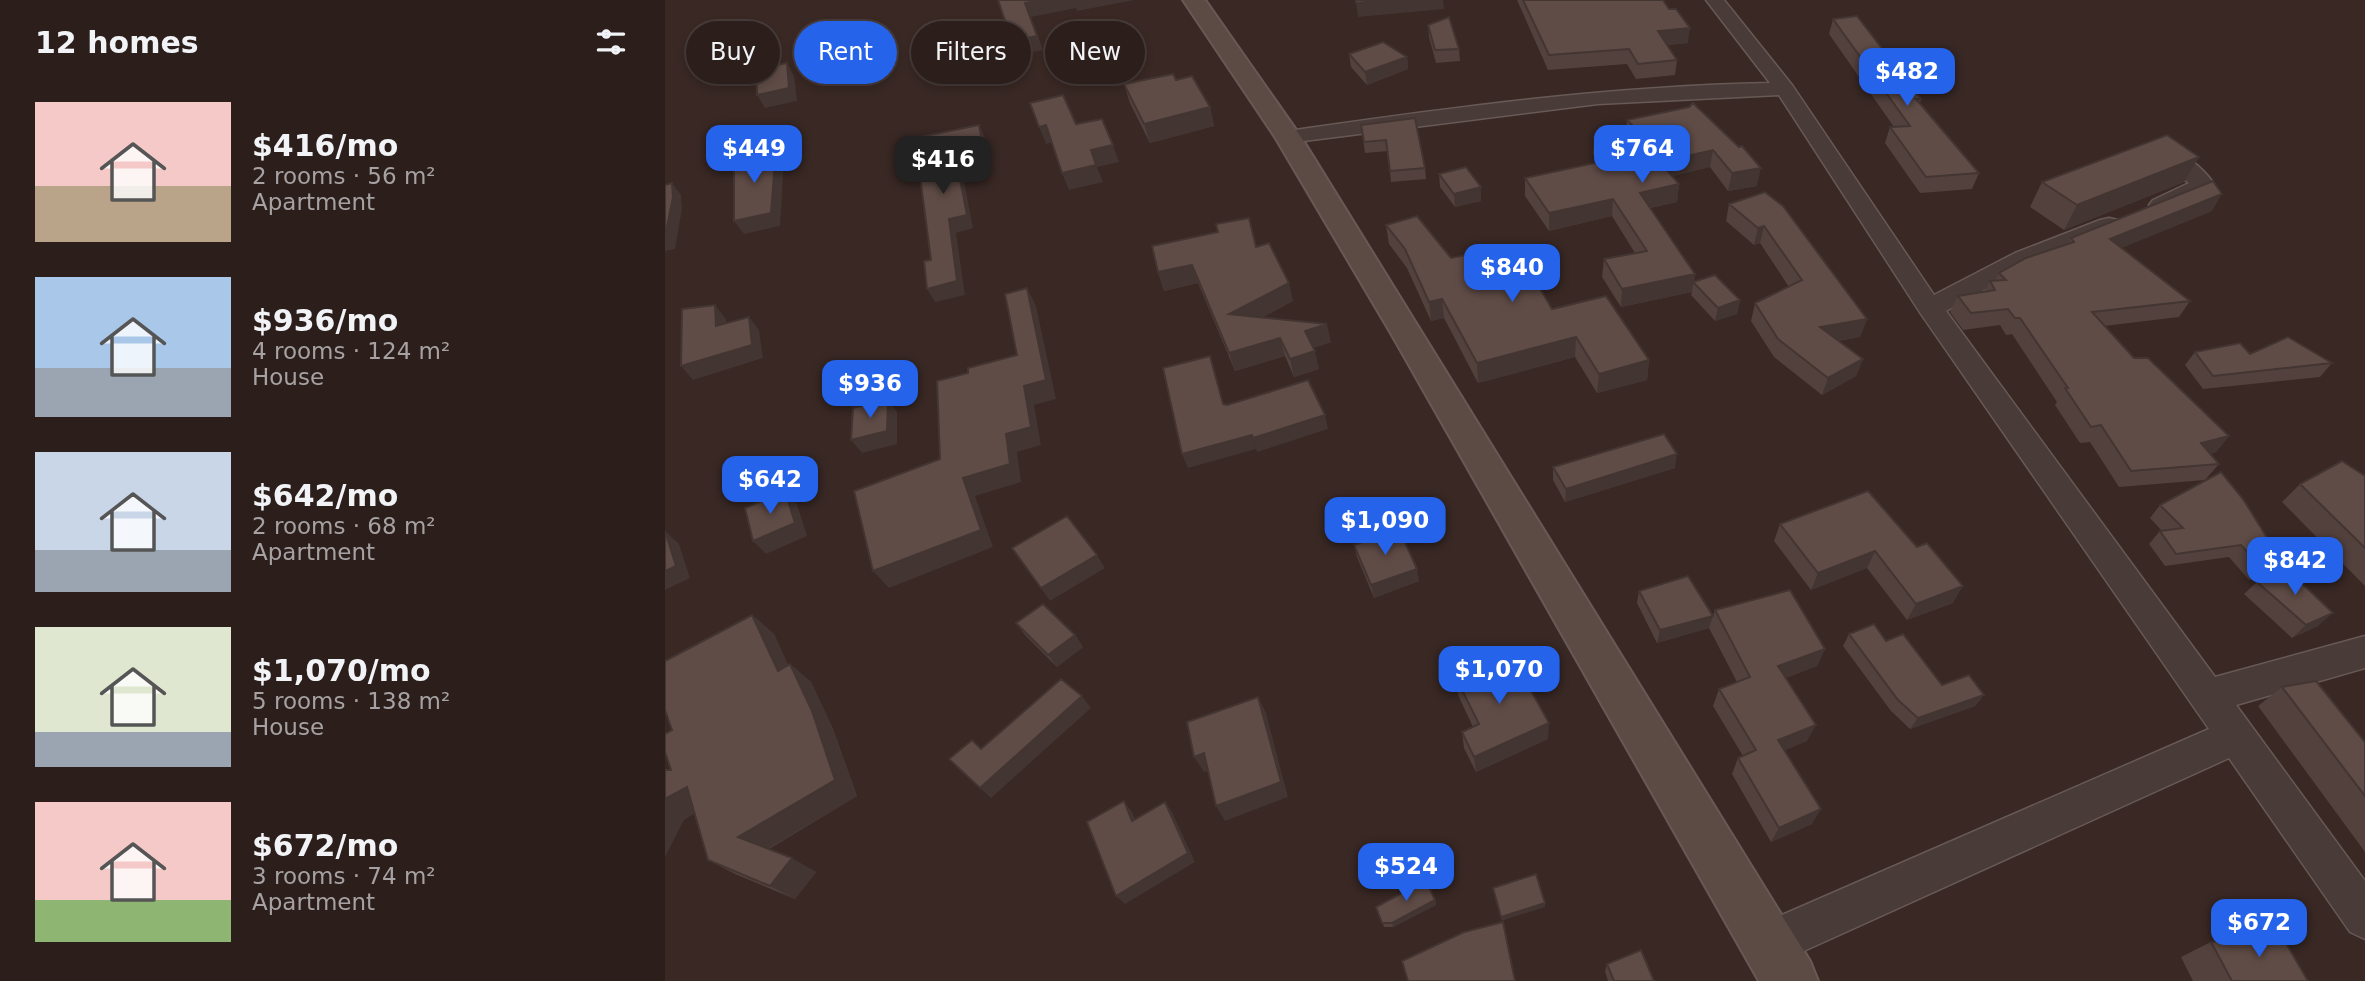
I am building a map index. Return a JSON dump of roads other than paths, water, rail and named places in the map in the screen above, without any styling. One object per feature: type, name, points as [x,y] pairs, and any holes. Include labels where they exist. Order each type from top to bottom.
[{"type":"main road","points":[[1194,0],[1288,137],[1409,335],[1790,981]]},
{"type":"street","points":[[1715,0],[1785,89],[1930,307],[2365,917]]},
{"type":"street","points":[[1288,137],[1605,97],[1716,89],[1785,89]]},
{"type":"street","points":[[1930,307],[2024,258],[2190,193],[2203,184],[2193,173],[2158,150]]},
{"type":"street","points":[[2208,696],[2365,652]]},
{"type":"street","points":[[1768,944],[2237,736]]}]
